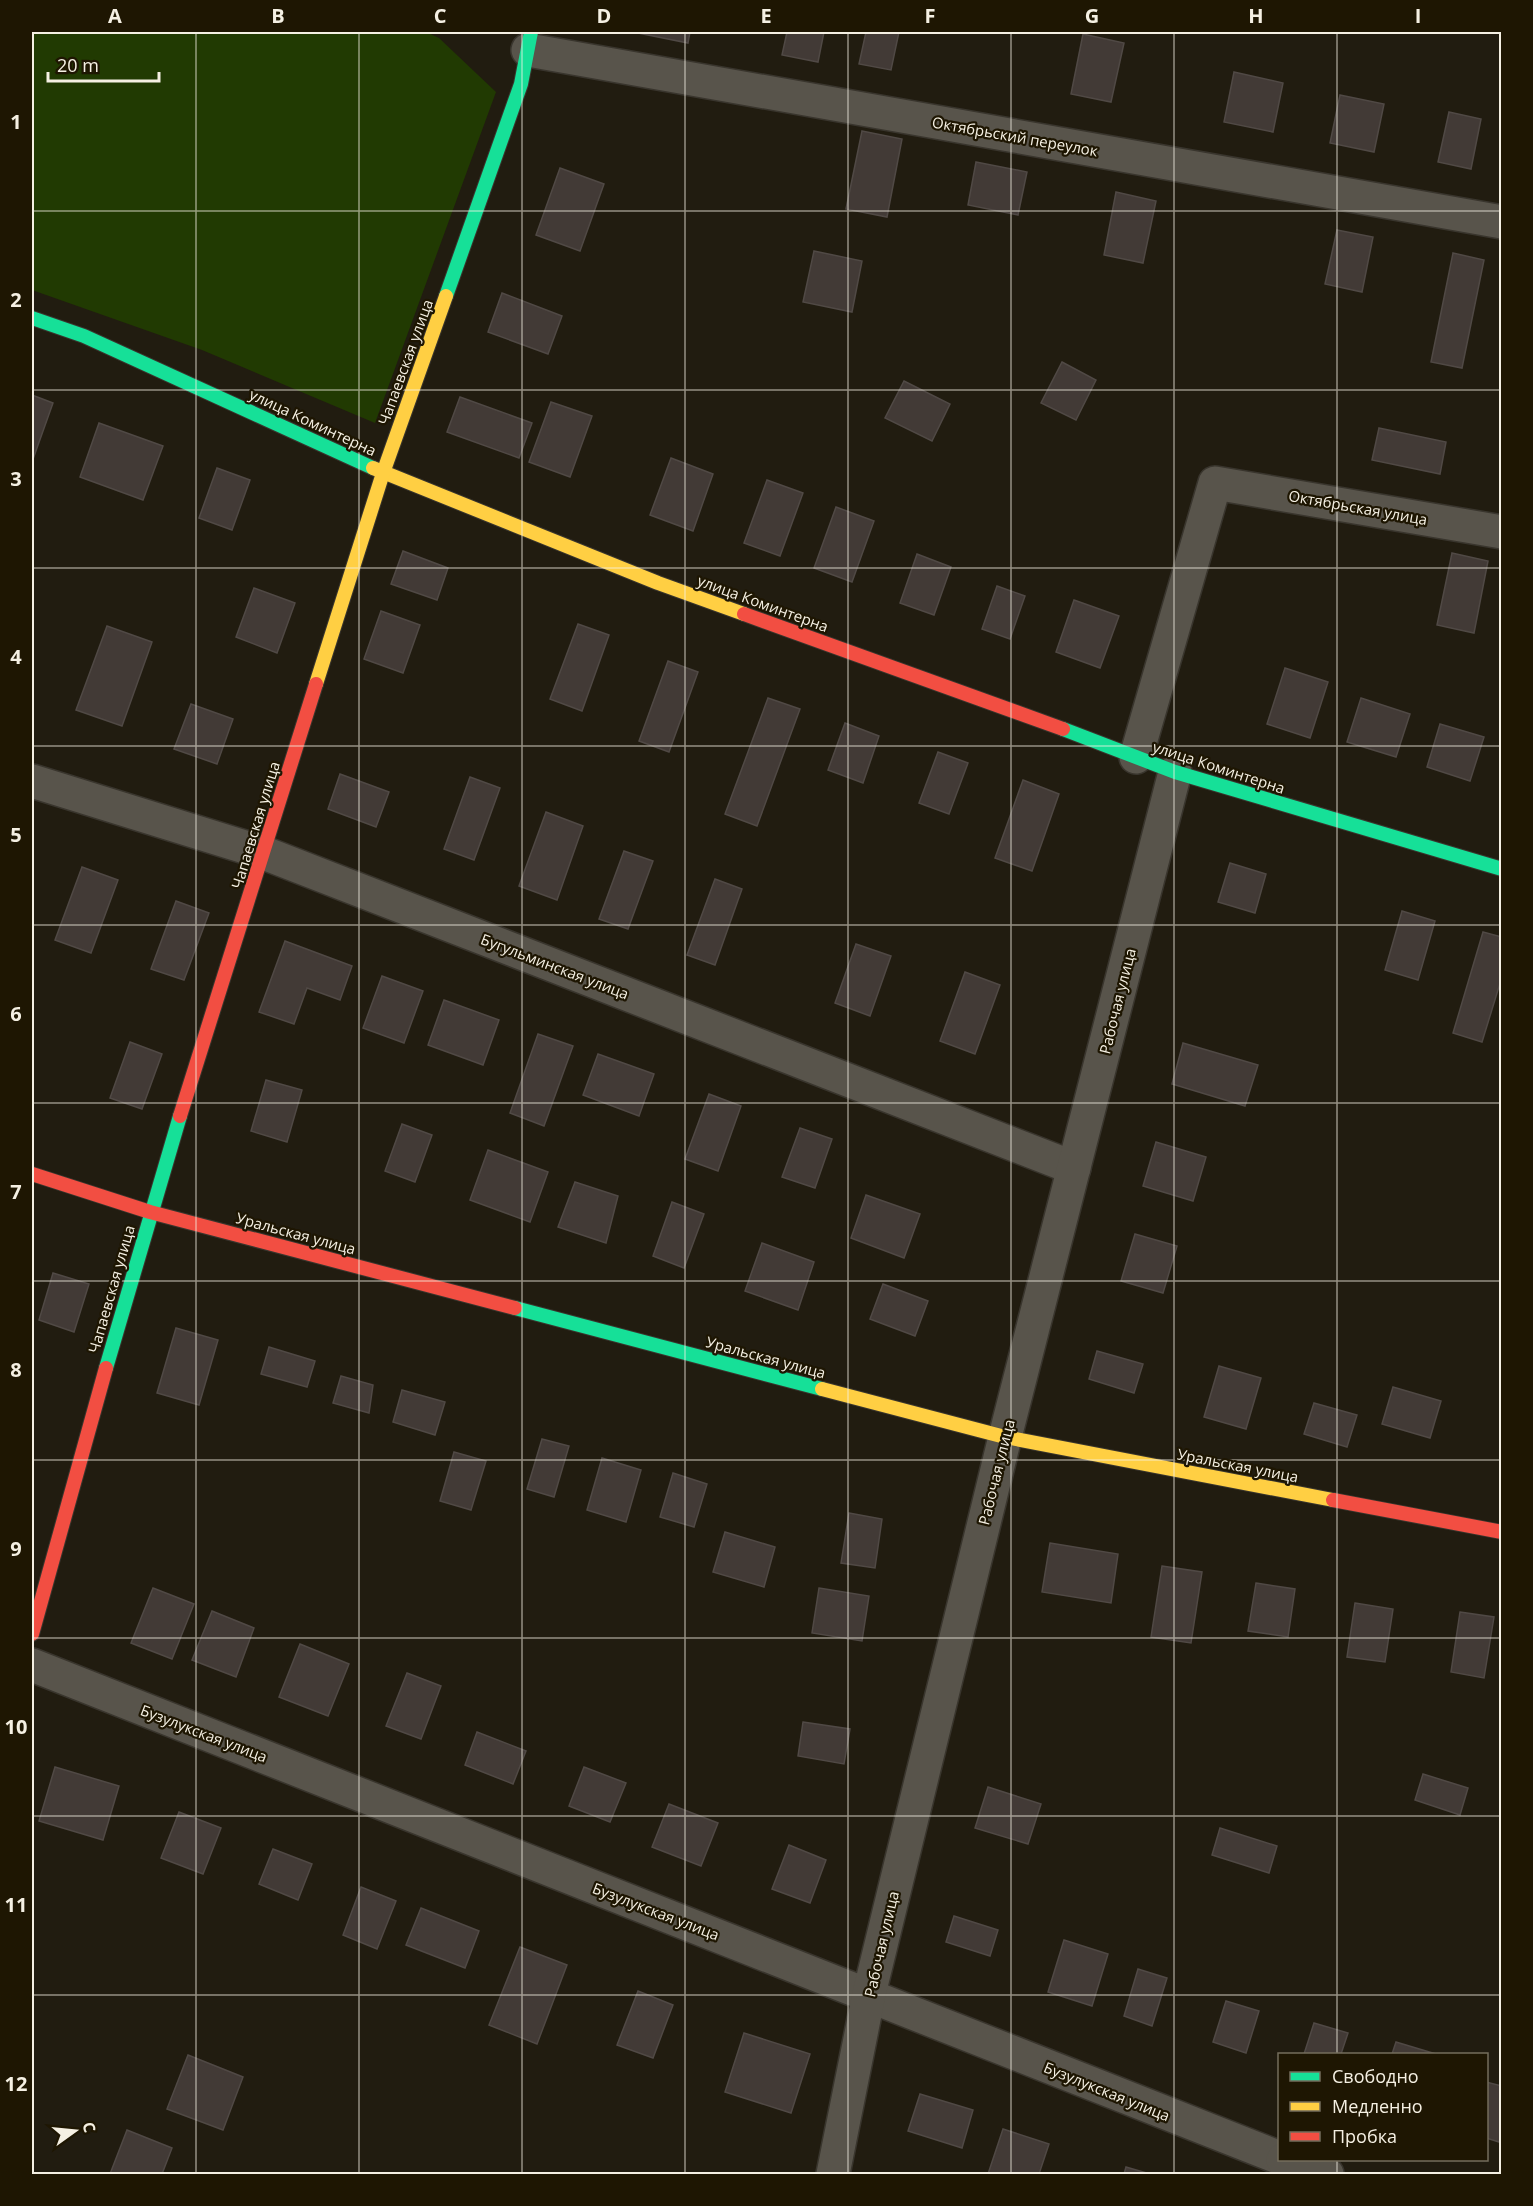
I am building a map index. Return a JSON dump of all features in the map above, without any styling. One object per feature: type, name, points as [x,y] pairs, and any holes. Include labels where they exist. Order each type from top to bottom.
[{"type":"street","name":"Октябрьский переулок","points":[[530,41],[1502,222]]},
{"type":"street","name":"Чапаевская улица","points":[[32,1634],[150,1212],[383,472],[521,84],[530,41]]},
{"type":"street","name":"улица Коминтерна","points":[[32,318],[84,336],[383,472],[658,583],[1175,772],[1502,869]]},
{"type":"street","name":"Октябрьская улица","points":[[1136,757],[1215,483],[1502,532]]},
{"type":"street","name":"Рабочая улица","points":[[833,2175],[869,1994],[1005,1437],[1175,772]]},
{"type":"street","name":"Бугульминская улица","points":[[32,781],[264,853],[1074,1168]]},
{"type":"street","name":"Уральская улица","points":[[32,1174],[150,1212],[1005,1437],[1502,1532]]},
{"type":"street","name":"Бузулукская улица","points":[[32,1665],[869,1994],[1238,2144],[1278,2158]]},
{"type":"street","name":"Бузулукская улица","points":[[1287,2161],[1326,2175]]},
{"type":"green space","points":[[32,32],[426,32],[439,38],[496,92],[375,423],[202,350],[32,290]]},
{"type":"building","points":[[633,32],[690,32],[688,43]]},
{"type":"building","points":[[787,32],[824,32],[818,62],[782,55]]},
{"type":"building","points":[[866,32],[899,32],[891,70],[859,64]]},
{"type":"building","points":[[1083,34],[1124,43],[1111,102],[1071,94]]},
{"type":"building","points":[[1234,72],[1283,83],[1273,132],[1224,122]]},
{"type":"building","points":[[1340,95],[1384,104],[1374,152],[1330,143]]},
{"type":"building","points":[[1449,112],[1481,119],[1471,169],[1438,162]]},
{"type":"building","points":[[862,131],[902,139],[887,217],[846,209]]},
{"type":"building","points":[[976,162],[1027,172],[1018,215],[968,205]]},
{"type":"building","points":[[560,168],[604,184],[580,251],[536,235]]},
{"type":"building","points":[[1116,192],[1156,201],[1143,263],[1104,255]]},
{"type":"building","points":[[1337,230],[1373,237],[1362,292],[1325,284]]},
{"type":"building","points":[[814,251],[862,261],[852,312],[803,302]]},
{"type":"building","points":[[1453,253],[1484,260],[1462,368],[1431,362]]},
{"type":"building","points":[[502,293],[562,316],[548,354],[488,332]]},
{"type":"building","points":[[1062,362],[1096,380],[1076,420],[1041,403]]},
{"type":"building","points":[[904,381],[950,404],[932,441],[885,418]]},
{"type":"building","points":[[32,395],[53,403],[32,462]]},
{"type":"building","points":[[460,397],[532,423],[519,458],[447,432]]},
{"type":"building","points":[[551,402],[592,416],[570,477],[529,462]]},
{"type":"building","points":[[99,423],[163,446],[143,500],[80,477]]},
{"type":"building","points":[[1379,428],[1446,442],[1440,474],[1372,460]]},
{"type":"building","points":[[671,458],[713,474],[693,531],[650,515]]},
{"type":"building","points":[[217,468],[250,480],[232,530],[199,518]]},
{"type":"building","points":[[767,480],[803,493],[780,556],[744,543]]},
{"type":"building","points":[[836,507],[874,521],[852,582],[814,568]]},
{"type":"building","points":[[403,551],[448,568],[437,600],[391,584]]},
{"type":"building","points":[[1452,553],[1488,561],[1474,633],[1437,625]]},
{"type":"building","points":[[917,554],[951,567],[934,615],[900,603]]},
{"type":"building","points":[[997,586],[1025,596],[1010,639],[982,629]]},
{"type":"building","points":[[254,588],[295,603],[277,653],[236,637]]},
{"type":"building","points":[[1074,600],[1119,616],[1100,668],[1056,652]]},
{"type":"building","points":[[381,611],[420,625],[403,673],[364,659]]},
{"type":"building","points":[[578,624],[609,635],[582,711],[550,699]]},
{"type":"building","points":[[107,626],[152,642],[122,726],[76,710]]},
{"type":"building","points":[[668,661],[698,672],[669,752],[639,741]]},
{"type":"building","points":[[1285,668],[1328,682],[1310,738],[1267,724]]},
{"type":"building","points":[[768,698],[800,709],[757,826],[725,814]]},
{"type":"building","points":[[1361,698],[1410,714],[1396,757],[1347,742]]},
{"type":"building","points":[[191,704],[233,719],[217,764],[174,749]]},
{"type":"building","points":[[845,723],[879,736],[863,783],[828,770]]},
{"type":"building","points":[[1440,724],[1484,737],[1470,781],[1427,767]]},
{"type":"building","points":[[938,752],[968,763],[949,814],[919,803]]},
{"type":"building","points":[[340,774],[389,792],[376,827],[328,809]]},
{"type":"building","points":[[470,777],[500,788],[474,860],[444,849]]},
{"type":"building","points":[[1023,780],[1059,794],[1032,871],[995,858]]},
{"type":"building","points":[[546,812],[583,826],[557,900],[519,886]]},
{"type":"building","points":[[624,851],[653,861],[628,929],[599,919]]},
{"type":"building","points":[[1230,863],[1266,874],[1255,913],[1218,902]]},
{"type":"building","points":[[82,867],[118,880],[91,953],[55,940]]},
{"type":"building","points":[[715,879],[742,889],[715,965],[687,955]]},
{"type":"building","points":[[176,901],[209,913],[184,980],[151,969]]},
{"type":"building","points":[[1402,911],[1435,921],[1418,980],[1385,970]]},
{"type":"building","points":[[1483,932],[1502,937],[1502,977],[1482,1042],[1453,1033]]},
{"type":"building","points":[[285,941],[352,966],[340,1000],[307,988],[294,1024],[259,1012]]},
{"type":"building","points":[[856,944],[891,956],[870,1016],[835,1003]]},
{"type":"building","points":[[965,972],[1000,985],[975,1054],[940,1041]]},
{"type":"building","points":[[382,976],[423,991],[404,1043],[363,1028]]},
{"type":"building","points":[[444,1000],[499,1020],[483,1065],[428,1045]]},
{"type":"building","points":[[538,1034],[573,1046],[544,1126],[510,1113]]},
{"type":"building","points":[[130,1042],[162,1054],[142,1109],[110,1098]]},
{"type":"building","points":[[1183,1043],[1258,1065],[1245,1106],[1172,1084]]},
{"type":"building","points":[[598,1054],[654,1074],[639,1116],[583,1095]]},
{"type":"building","points":[[266,1080],[302,1090],[287,1142],[251,1131]]},
{"type":"building","points":[[709,1094],[741,1106],[718,1171],[685,1159]]},
{"type":"building","points":[[402,1124],[432,1135],[415,1182],[385,1171]]},
{"type":"building","points":[[800,1128],[832,1139],[815,1188],[782,1177]]},
{"type":"building","points":[[1156,1142],[1206,1157],[1193,1201],[1143,1186]]},
{"type":"building","points":[[488,1150],[548,1172],[530,1222],[470,1200]]},
{"type":"building","points":[[575,1182],[618,1196],[606,1243],[558,1227]]},
{"type":"building","points":[[866,1195],[920,1214],[904,1258],[851,1238]]},
{"type":"building","points":[[672,1202],[704,1214],[684,1268],[653,1256]]},
{"type":"building","points":[[1135,1234],[1177,1246],[1163,1293],[1121,1281]]},
{"type":"building","points":[[762,1243],[814,1262],[798,1310],[745,1291]]},
{"type":"building","points":[[53,1273],[89,1284],[74,1332],[39,1320]]},
{"type":"building","points":[[883,1284],[928,1301],[915,1336],[870,1319]]},
{"type":"building","points":[[176,1328],[218,1340],[199,1405],[157,1393]]},
{"type":"building","points":[[269,1347],[315,1361],[307,1387],[261,1374]]},
{"type":"building","points":[[1097,1351],[1143,1364],[1134,1393],[1089,1379]]},
{"type":"building","points":[[1219,1366],[1261,1378],[1246,1429],[1204,1417]]},
{"type":"building","points":[[341,1376],[373,1385],[369,1413],[333,1403]]},
{"type":"building","points":[[1393,1387],[1441,1401],[1430,1438],[1382,1424]]},
{"type":"building","points":[[402,1390],[445,1402],[435,1435],[393,1422]]},
{"type":"building","points":[[1314,1403],[1357,1415],[1347,1447],[1304,1434]]},
{"type":"building","points":[[542,1439],[569,1446],[554,1497],[527,1489]]},
{"type":"building","points":[[454,1452],[486,1461],[471,1510],[440,1501]]},
{"type":"building","points":[[602,1458],[641,1470],[626,1522],[587,1510]]},
{"type":"building","points":[[673,1473],[707,1484],[694,1527],[660,1517]]},
{"type":"building","points":[[849,1513],[882,1519],[875,1568],[841,1563]]},
{"type":"building","points":[[725,1532],[775,1547],[764,1587],[713,1572]]},
{"type":"building","points":[[1050,1543],[1118,1554],[1111,1603],[1042,1592]]},
{"type":"building","points":[[1162,1566],[1202,1572],[1191,1643],[1151,1637]]},
{"type":"building","points":[[1256,1583],[1295,1589],[1288,1637],[1248,1631]]},
{"type":"building","points":[[153,1588],[194,1604],[172,1659],[131,1643]]},
{"type":"building","points":[[819,1588],[869,1596],[862,1641],[812,1633]]},
{"type":"building","points":[[1355,1603],[1393,1609],[1385,1662],[1347,1657]]},
{"type":"building","points":[[212,1611],[254,1628],[236,1677],[192,1660]]},
{"type":"building","points":[[1460,1612],[1494,1617],[1484,1678],[1451,1672]]},
{"type":"building","points":[[300,1644],[349,1664],[328,1716],[279,1697]]},
{"type":"building","points":[[407,1673],[441,1686],[421,1739],[386,1726]]},
{"type":"building","points":[[803,1722],[850,1729],[844,1764],[798,1756]]},
{"type":"building","points":[[477,1732],[526,1751],[513,1784],[465,1765]]},
{"type":"building","points":[[55,1767],[119,1786],[103,1840],[39,1821]]},
{"type":"building","points":[[584,1767],[626,1783],[610,1822],[569,1806]]},
{"type":"building","points":[[1423,1774],[1468,1788],[1460,1815],[1415,1800]]},
{"type":"building","points":[[988,1787],[1041,1804],[1028,1844],[975,1828]]},
{"type":"building","points":[[669,1804],[718,1823],[701,1866],[652,1847]]},
{"type":"building","points":[[179,1812],[221,1828],[203,1874],[161,1858]]},
{"type":"building","points":[[1220,1828],[1277,1846],[1269,1873],[1212,1855]]},
{"type":"building","points":[[789,1845],[826,1860],[810,1903],[772,1889]]},
{"type":"building","points":[[273,1849],[312,1864],[298,1900],[259,1884]]},
{"type":"building","points":[[361,1887],[396,1901],[377,1949],[343,1935]]},
{"type":"building","points":[[421,1908],[479,1931],[465,1968],[406,1945]]},
{"type":"building","points":[[954,1916],[998,1930],[990,1956],[946,1942]]},
{"type":"building","points":[[1064,1940],[1108,1954],[1092,2006],[1048,1992]]},
{"type":"building","points":[[520,1947],[567,1965],[537,2044],[489,2025]]},
{"type":"building","points":[[1138,1969],[1167,1978],[1152,2026],[1124,2016]]},
{"type":"building","points":[[638,1991],[673,2005],[653,2058],[617,2045]]},
{"type":"building","points":[[1226,2001],[1259,2011],[1246,2053],[1213,2042]]},
{"type":"building","points":[[1314,2023],[1348,2033],[1341,2053],[1304,2053]]},
{"type":"building","points":[[744,2033],[810,2054],[791,2113],[725,2092]]},
{"type":"building","points":[[1396,2042],[1433,2053],[1392,2053]]},
{"type":"building","points":[[188,2055],[243,2077],[223,2130],[167,2109]]},
{"type":"building","points":[[1488,2082],[1502,2086],[1502,2133],[1499,2142],[1488,2139]]},
{"type":"building","points":[[920,2094],[973,2110],[962,2148],[908,2131]]},
{"type":"building","points":[[1003,2129],[1049,2144],[1039,2174],[988,2174]]},
{"type":"building","points":[[127,2130],[172,2148],[162,2174],[110,2174]]},
{"type":"building","points":[[1126,2167],[1150,2174],[1124,2174]]},
{"type":"traffic: fast","points":[[446,296],[521,84],[531,32]]},
{"type":"traffic: fast","points":[[32,318],[84,336],[373,468]]},
{"type":"traffic: fast","points":[[1063,729],[1175,772],[1502,869]]},
{"type":"traffic: fast","points":[[106,1368],[180,1116]]},
{"type":"traffic: fast","points":[[515,1308],[822,1389]]},
{"type":"traffic: slow","points":[[316,684],[383,473],[446,296]]},
{"type":"traffic: slow","points":[[373,468],[658,583],[744,614]]},
{"type":"traffic: slow","points":[[822,1389],[1005,1437],[1333,1500]]},
{"type":"traffic: jam","points":[[744,614],[1063,729]]},
{"type":"traffic: jam","points":[[180,1116],[316,684]]},
{"type":"traffic: jam","points":[[32,1174],[150,1212],[515,1308]]},
{"type":"traffic: jam","points":[[32,1634],[106,1368]]},
{"type":"traffic: jam","points":[[1333,1500],[1502,1532]]}]
